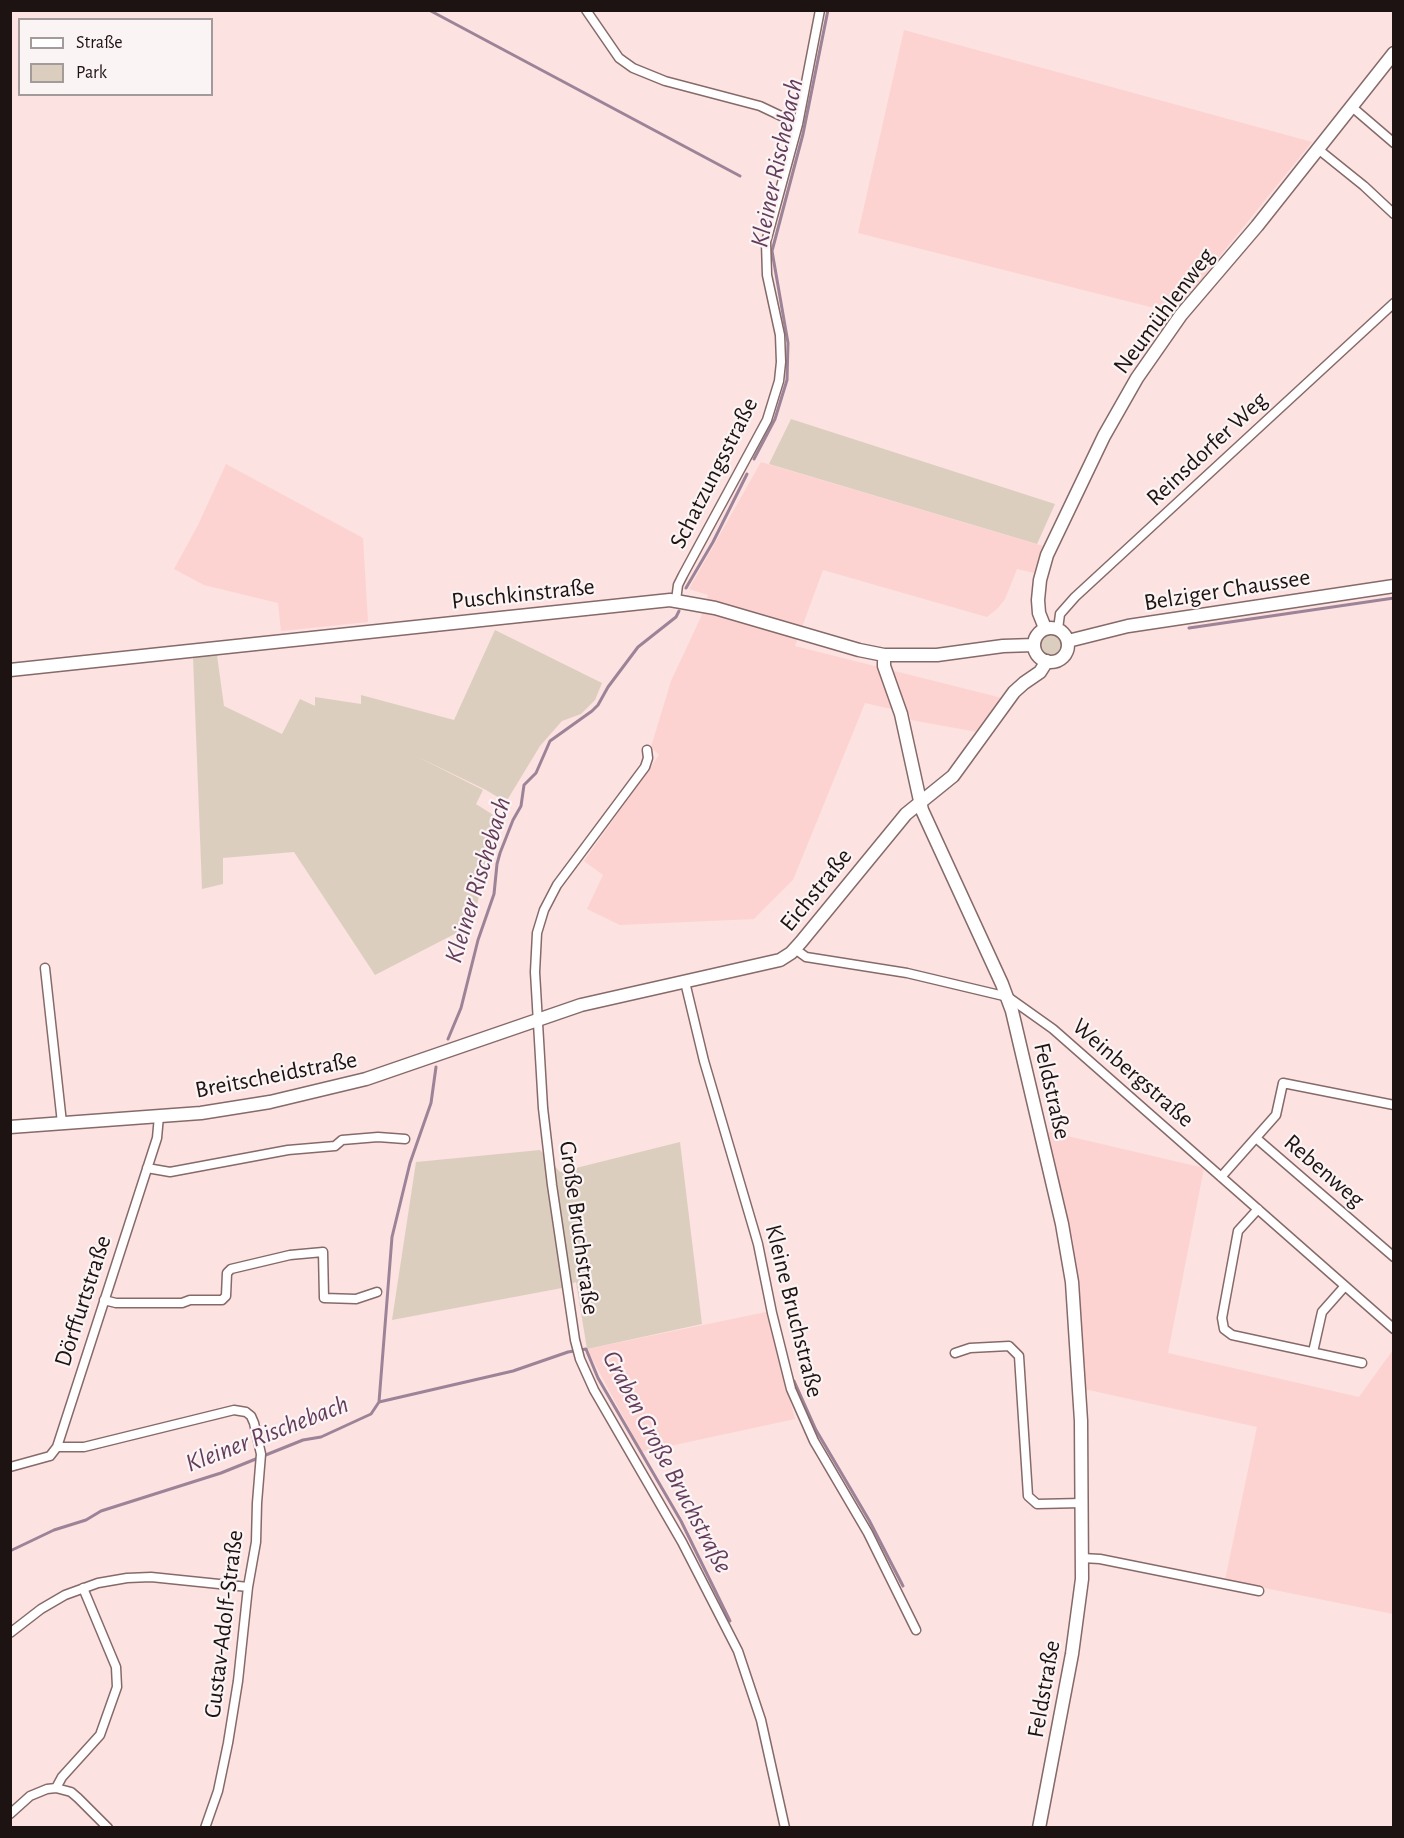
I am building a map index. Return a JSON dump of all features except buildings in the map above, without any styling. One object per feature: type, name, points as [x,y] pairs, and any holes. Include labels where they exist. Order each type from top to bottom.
[{"type":"street","points":[[586,10],[619,58],[640,71],[665,81],[760,106],[798,124]]},
{"type":"street","name":"Schatzungsstraße","points":[[680,600],[678,585],[767,420],[779,381],[780,335],[767,275],[766,242],[798,124],[820,10]]},
{"type":"street","name":"Neumühlenweg","points":[[1045,628],[1039,613],[1038,600],[1040,580],[1047,555],[1124,401],[1151,356],[1181,315],[1394,53]]},
{"type":"street","points":[[1352,107],[1394,143]]},
{"type":"street","points":[[1318,149],[1394,214]]},
{"type":"street","name":"Reinsdorfer Weg","points":[[1059,629],[1062,610],[1394,303]]},
{"type":"street","name":"Belziger Chaussee","points":[[1068,641],[1128,626],[1394,586]]},
{"type":"street","name":"Puschkinstraße","points":[[10,670],[680,600],[884,655],[937,656],[1003,646],[1034,645]]},
{"type":"street","points":[[1045,628],[1059,629],[1066,636],[1068,650],[1055,662],[1047,661],[1038,655],[1034,645],[1037,635],[1045,628]]},
{"type":"street","name":"Feldstraße","points":[[884,655],[885,670],[895,696],[919,802],[1008,997],[1062,1224],[1072,1282],[1080,1405],[1082,1558],[1072,1654],[1039,1827]]},
{"type":"street","name":"Eichstraße","points":[[540,1018],[590,1003],[780,960],[795,949],[898,823],[919,802],[953,776],[1014,692],[1040,672],[1047,661]]},
{"type":"street","name":"Große Bruchstraße","points":[[647,750],[648,758],[645,767],[557,885],[544,910],[537,933],[535,955],[547,1148],[577,1349],[591,1384],[682,1542],[738,1651],[761,1720],[785,1827]]},
{"type":"street","name":"Weinbergstraße","points":[[795,949],[806,957],[907,973],[1008,997],[1053,1029],[1394,1329]]},
{"type":"street","points":[[45,968],[62,1124]]},
{"type":"street","name":"Kleine Bruchstraße","points":[[685,982],[704,1061],[755,1233],[786,1373],[796,1405],[814,1441],[868,1533],[916,1630]]},
{"type":"street","name":"Breitscheidstraße","points":[[10,1127],[238,1108],[344,1086],[413,1064],[540,1018]]},
{"type":"street","name":"Rebenweg","points":[[1221,1177],[1276,1115],[1283,1083],[1394,1105]]},
{"type":"street","name":"Dörffurtstraße","points":[[57,1447],[157,1138],[159,1116]]},
{"type":"street","points":[[147,1168],[170,1172],[288,1150],[335,1146],[342,1140],[378,1137],[405,1139]]},
{"type":"street","name":"Rebenweg","points":[[1256,1138],[1393,1258]]},
{"type":"street","points":[[1258,1209],[1238,1231],[1222,1318],[1224,1329],[1232,1335],[1362,1363]]},
{"type":"street","points":[[104,1300],[116,1303],[182,1304],[190,1300],[222,1300],[226,1296],[226,1273],[231,1269],[290,1255],[323,1252],[324,1298],[356,1299],[377,1292]]},
{"type":"street","points":[[1313,1352],[1322,1312],[1345,1286]]},
{"type":"street","points":[[955,1353],[970,1348],[1009,1346],[1019,1356],[1028,1496],[1037,1504],[1082,1503]]},
{"type":"street","name":"Gustav-Adolf-Straße","points":[[57,1447],[84,1447],[234,1410],[246,1412],[254,1423],[261,1454],[256,1503],[256,1542],[248,1587],[230,1733],[218,1791],[205,1827]]},
{"type":"street","points":[[10,1467],[50,1456],[57,1447]]},
{"type":"street","points":[[1082,1558],[1100,1559],[1259,1591]]},
{"type":"street","points":[[10,1633],[41,1609],[65,1595],[117,1580],[151,1577],[248,1587]]},
{"type":"street","points":[[56,1788],[62,1777],[100,1735],[117,1687],[116,1667],[83,1588]]},
{"type":"street","points":[[10,1814],[30,1796],[47,1788],[56,1788],[70,1792],[108,1827]]},
{"type":"shaded area","points":[[904,30],[1312,142],[1174,313],[858,233]]},
{"type":"shaded area","points":[[761,462],[1043,546],[1034,573],[1017,569],[1005,599],[987,617],[823,570],[795,646],[1002,698],[977,732],[911,720],[909,713],[865,703],[793,880],[754,919],[620,925],[587,909],[603,875],[584,861],[659,755],[651,747],[671,681],[701,617],[708,595],[689,589]]},
{"type":"shaded area","points":[[226,464],[363,538],[368,622],[281,631],[278,603],[204,585],[174,569],[198,525]]},
{"type":"shaded area","points":[[1046,1131],[1204,1168],[1168,1353],[1359,1397],[1393,1350],[1393,1614],[1225,1580],[1257,1427],[1084,1389],[1073,1240]]},
{"type":"shaded area","points":[[766,1312],[795,1419],[642,1452],[587,1349]]},
{"type":"green space","points":[[791,419],[1055,504],[1037,544],[769,464]]},
{"type":"green space","points":[[495,630],[602,683],[595,700],[581,714],[562,721],[540,746],[506,802],[486,790],[416,756],[483,790],[476,804],[498,818],[472,925],[375,975],[294,852],[223,858],[223,884],[202,889],[193,657],[217,655],[224,706],[282,734],[300,699],[315,706],[315,697],[361,704],[361,695],[454,720]]},
{"type":"green space","points":[[1052,634],[1060,637],[1063,645],[1060,653],[1052,656],[1044,653],[1041,645],[1044,637]]},
{"type":"green space","points":[[680,1142],[702,1324],[587,1349],[576,1282],[562,1288],[392,1320],[416,1162],[540,1150],[560,1172]]},
{"type":"waterway","points":[[429,10],[740,176]]},
{"type":"waterway","name":"Kleiner Rischebach","points":[[754,459],[775,419],[787,380],[788,343],[772,251],[803,134],[828,10]]},
{"type":"waterway","name":"Kleiner Rischebach","points":[[686,588],[713,542],[747,474]]},
{"type":"waterway","points":[[1189,628],[1394,598]]},
{"type":"waterway","name":"Kleiner Rischebach","points":[[448,1039],[461,1008],[478,940],[494,894],[500,853],[521,806],[524,785],[536,773],[550,741],[598,705],[608,687],[638,647],[676,617],[679,611]]},
{"type":"waterway","name":"Kleiner Rischebach","points":[[10,1551],[54,1530],[86,1520],[101,1511],[221,1473],[303,1440],[321,1437],[371,1414],[379,1402],[392,1237],[410,1163],[431,1103],[436,1067]]},
{"type":"waterway","name":"Graben Große Bruchstraße","points":[[379,1402],[513,1371],[568,1352],[586,1349],[598,1378],[681,1521],[730,1621]]},
{"type":"waterway","points":[[794,1381],[816,1430],[869,1520],[903,1586]]}]
